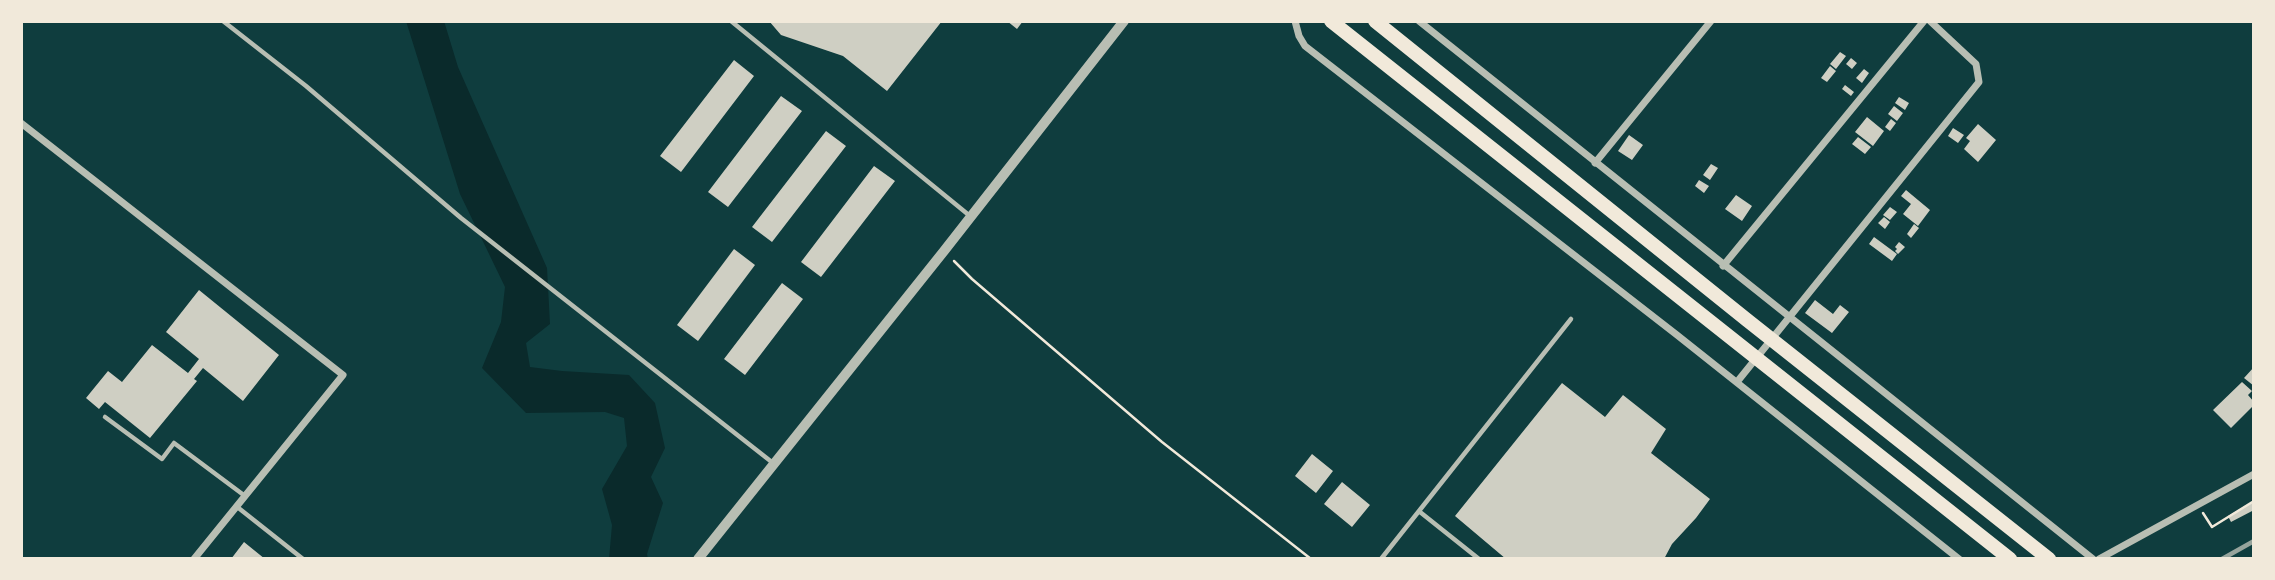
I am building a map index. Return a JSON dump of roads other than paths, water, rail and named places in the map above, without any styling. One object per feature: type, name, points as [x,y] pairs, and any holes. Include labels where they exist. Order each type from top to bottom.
[{"type":"highway","points":[[1331,21],[2010,559]]},
{"type":"highway","points":[[1375,21],[2049,559]]},
{"type":"street","points":[[698,559],[1124,21]]},
{"type":"street","points":[[1295,21],[1299,36],[1306,46],[1959,559]]},
{"type":"street","points":[[1419,21],[2093,559]]},
{"type":"street","points":[[1595,163],[1711,21]]},
{"type":"street","points":[[1723,266],[1924,21]]},
{"type":"street","points":[[1737,382],[1979,82],[1976,64],[1930,21]]},
{"type":"street","points":[[21,123],[343,375],[194,559]]},
{"type":"street","points":[[2099,559],[2254,474]]},
{"type":"lane","points":[[223,21],[306,86],[461,218],[774,464]]},
{"type":"lane","points":[[731,21],[970,217]]},
{"type":"lane","points":[[1381,559],[1571,319]]},
{"type":"lane","points":[[105,417],[162,459],[174,443],[244,496]]},
{"type":"lane","points":[[236,506],[303,559]]},
{"type":"lane","points":[[1420,512],[1479,559]]},
{"type":"water","points":[[406,21],[444,21],[458,67],[547,268],[550,324],[526,343],[530,367],[629,375],[655,403],[665,448],[651,477],[663,503],[647,554],[648,559],[609,559],[612,525],[602,489],[627,446],[624,418],[605,412],[526,413],[482,368],[501,322],[505,287],[460,194]]},
{"type":"railway","points":[[2222,559],[2254,541]]}]
